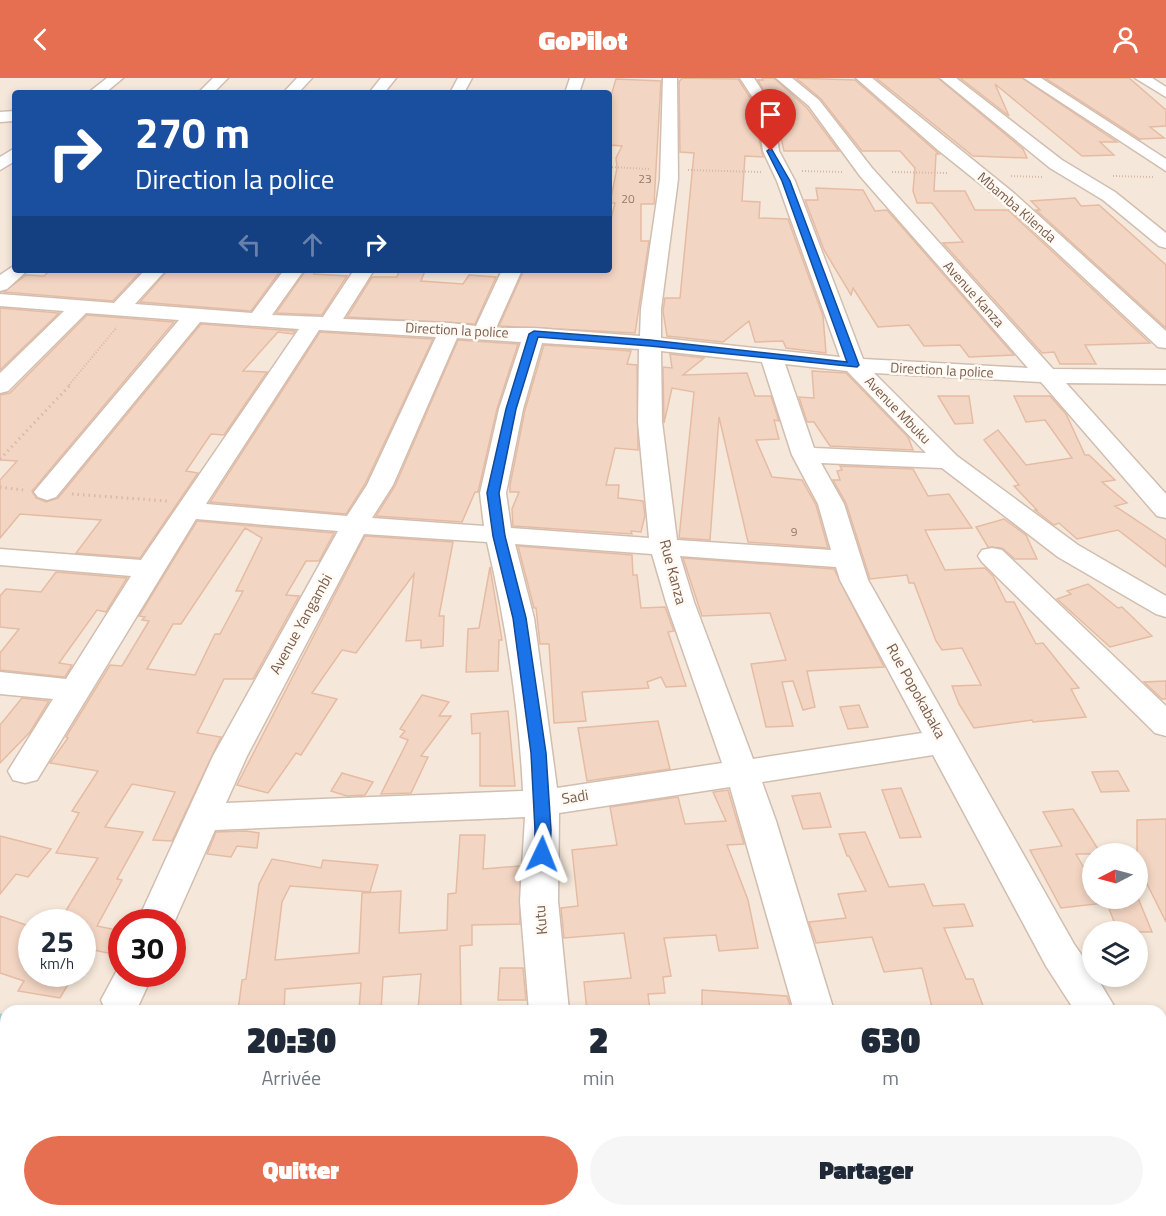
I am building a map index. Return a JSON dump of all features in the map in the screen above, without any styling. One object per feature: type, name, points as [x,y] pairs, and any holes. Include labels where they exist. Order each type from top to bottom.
[{"type":"street","points":[[98,90],[116,78]]},
{"type":"street","points":[[207,90],[221,78]]},
{"type":"street","points":[[293,90],[305,78]]},
{"type":"street","points":[[378,90],[388,78]]},
{"type":"street","name":"Rue Kanza","points":[[670,78],[669,178],[651,309],[650,343],[650,422],[664,547],[680,602],[759,821],[812,1005]]},
{"type":"street","name":"Avenue Mbuku","points":[[747,78],[760,98],[766,116],[771,151],[786,181],[854,365],[948,461],[1068,551],[1166,608]]},
{"type":"street","name":"Avenue Kanza","points":[[783,78],[820,110],[866,172],[1166,510]]},
{"type":"street","name":"Mbamba Kilenda","points":[[863,78],[1009,198],[1166,342]]},
{"type":"street","points":[[947,78],[987,107],[1056,164],[1109,196],[1166,242]]},
{"type":"street","points":[[1031,78],[1162,172]]},
{"type":"street","points":[[1142,78],[1166,93]]},
{"type":"street","points":[[0,285],[14,273]]},
{"type":"street","points":[[124,310],[154,273]]},
{"type":"street","points":[[258,320],[292,273]]},
{"type":"street","points":[[25,771],[149,569],[190,507],[322,323],[362,273]]},
{"type":"street","points":[[484,331],[511,273]]},
{"type":"street","name":"Direction la police","points":[[0,300],[258,320],[534,334],[650,343],[854,365],[1047,375],[1166,377]]},
{"type":"street","points":[[0,386],[80,307]]},
{"type":"street","points":[[47,492],[195,315]]},
{"type":"street","name":"Avenue Yangambi","points":[[162,909],[230,756],[355,525],[380,485],[450,329]]},
{"type":"street","name":"Kutu","points":[[534,334],[511,409],[493,493],[499,536],[519,618],[538,753],[543,830],[539,901],[548,1005]]},
{"type":"street","name":"Rue Popokabaka","points":[[771,355],[804,455],[831,504],[850,560],[854,580],[1060,955],[1093,1005]]},
{"type":"street","points":[[804,455],[948,461]]},
{"type":"street","points":[[190,507],[355,525],[850,560]]},
{"type":"street","points":[[992,556],[1166,725]]},
{"type":"street","points":[[0,557],[149,569]]},
{"type":"street","points":[[0,683],[76,691]]},
{"type":"street","name":"Sadi","points":[[203,817],[541,803],[943,742]]},
{"type":"path","points":[[909,172],[946,173],[984,179],[1032,176],[1082,179],[1162,172]]},
{"type":"path","points":[[0,459],[72,382],[124,310]]},
{"type":"path","points":[[0,487],[190,507]]},
{"type":"shaded area","points":[[0,78],[1166,78],[1166,1005],[0,1005]]},
{"type":"building","points":[[682,78],[738,79],[751,99],[763,157],[745,156],[742,201],[760,202],[759,218],[788,219],[823,316],[826,353],[786,348],[783,341],[755,342],[749,321],[723,342],[667,336],[663,311],[665,298],[680,298],[694,153],[680,152],[679,82]]},
{"type":"building","points":[[762,78],[774,78],[807,108],[839,151],[784,151],[776,115],[758,80],[763,80]]},
{"type":"building","points":[[796,78],[855,80],[939,154],[936,154],[934,191],[965,191],[975,210],[1008,210],[1150,343],[1085,345],[1096,364],[1060,364],[1054,352],[1042,353],[943,243],[963,242],[932,203],[917,203],[913,191],[915,168],[900,151],[862,151],[821,99]]},
{"type":"building","points":[[876,78],[938,78],[1023,149],[1027,158],[973,156]]},
{"type":"building","points":[[960,78],[1022,78],[1117,142],[1100,142],[1114,155],[1082,156],[995,84],[1009,116]]},
{"type":"building","points":[[1045,78],[1129,78],[1166,110],[1166,126],[1150,127],[1164,138],[1139,139]]},
{"type":"building","points":[[616,79],[661,81],[654,204],[641,204],[641,241],[649,241],[635,333],[499,326],[523,273],[612,273],[612,215],[615,203],[612,203],[612,193],[617,168],[616,158],[622,146],[612,145],[612,92]]},
{"type":"building","points":[[816,188],[863,190],[875,211],[887,210],[1014,355],[969,357],[960,345],[924,346],[909,325],[878,327],[853,288],[851,295],[824,250],[805,200],[818,200]]},
{"type":"building","points":[[1075,198],[1081,206],[1099,205],[1166,265],[1166,328],[1036,210],[1040,210],[1031,201]]},
{"type":"building","points":[[47,273],[139,273],[113,301],[4,292],[26,275],[44,276]]},
{"type":"building","points":[[165,273],[279,273],[251,311],[140,302]]},
{"type":"building","points":[[304,273],[347,276],[322,315],[276,313]]},
{"type":"building","points":[[398,273],[424,273],[421,281],[463,284],[469,275],[496,277],[475,324],[347,317],[372,277],[397,277]]},
{"type":"building","points":[[0,308],[59,313],[0,370]]},
{"type":"building","points":[[87,315],[174,322],[32,491],[36,498],[46,502],[58,498],[201,324],[295,331],[293,334],[278,332],[243,371],[267,372],[224,435],[211,434],[186,471],[198,473],[140,558],[76,553],[101,520],[20,514],[0,538],[0,480],[17,461],[0,460],[0,395],[10,393]]},
{"type":"building","points":[[320,332],[433,339],[365,484],[346,514],[210,502]]},
{"type":"building","points":[[458,340],[518,344],[497,409],[478,492],[475,492],[462,522],[376,516],[395,486]]},
{"type":"building","points":[[544,345],[631,351],[627,364],[637,365],[638,450],[615,448],[606,485],[619,485],[618,498],[643,501],[645,515],[641,532],[631,531],[632,534],[513,526],[512,509],[519,492],[510,492],[510,485],[525,410]]},
{"type":"building","points":[[670,354],[704,358],[683,375],[747,373],[755,396],[771,396],[779,421],[774,420],[779,439],[756,440],[772,477],[802,480],[816,505],[828,548],[748,542],[719,417],[710,540],[679,538],[694,392],[672,388],[664,423],[663,367],[672,368]]},
{"type":"building","points":[[812,371],[846,373],[908,437],[913,450],[830,446],[814,422],[807,422],[799,397],[814,398]]},
{"type":"building","points":[[938,396],[969,396],[973,423],[955,424]]},
{"type":"building","points":[[1014,396],[1050,396],[1066,414],[1085,455],[1089,455],[1115,480],[1102,482],[1127,503],[1115,506],[1166,540],[1166,567],[1118,530],[1077,539],[1059,523],[1054,525],[1035,510],[1037,510],[1014,486],[1019,485],[984,440],[998,430],[1026,465],[1072,458],[1045,420],[1026,422]]},
{"type":"building","points":[[840,466],[913,469],[928,496],[949,494],[972,528],[925,530],[945,570],[985,568],[993,576],[1006,602],[1014,602],[1036,644],[1043,643],[1079,688],[1071,689],[1086,717],[1033,722],[1032,720],[974,728],[959,704],[952,686],[981,685],[962,648],[942,650],[936,641],[914,583],[909,583],[907,575],[870,579],[846,503],[833,480],[840,480],[837,471],[842,470]]},
{"type":"building","points":[[1004,519],[1026,535],[1037,559],[1015,559],[1002,548],[988,547],[976,527]]},
{"type":"building","points":[[197,521],[334,533],[319,561],[306,561],[286,595],[299,596],[253,679],[224,679],[197,733],[221,737],[172,841],[153,840],[175,792],[132,784],[105,827],[143,832],[117,879],[122,880],[97,926],[108,928],[108,953],[96,951],[96,909],[67,909],[98,858],[56,853],[79,813],[72,811],[98,771],[50,763],[68,738],[66,737],[110,665],[122,666],[149,621],[142,620],[145,617],[139,616]],"holes":[[[245,528],[262,538],[236,591],[243,591],[220,634],[215,634],[195,675],[147,669],[173,624],[181,624]]]},
{"type":"building","points":[[365,536],[453,542],[439,616],[444,616],[443,646],[421,648],[421,640],[406,641],[414,574],[356,653],[342,650],[312,693],[337,699],[301,755],[296,753],[268,793],[237,785]]},
{"type":"building","points":[[518,546],[632,555],[633,575],[637,575],[641,608],[665,607],[674,631],[668,632],[686,686],[666,687],[661,677],[647,682],[649,688],[582,692],[586,721],[554,723],[549,644],[540,644],[536,608],[534,608]]},
{"type":"building","points":[[683,558],[834,569],[884,667],[807,671],[815,707],[803,710],[793,681],[782,682],[793,726],[766,727],[751,664],[786,660],[770,613],[702,616]]},
{"type":"building","points":[[490,567],[502,640],[499,640],[498,671],[466,672],[468,629],[479,628]]},
{"type":"building","points":[[56,572],[127,578],[106,612],[97,610],[59,663],[72,665],[65,677],[0,670],[0,653],[19,629],[0,627],[0,596],[6,589],[41,592]]},
{"type":"building","points":[[1088,584],[1118,608],[1122,607],[1152,636],[1110,647],[1057,599],[1071,594],[1067,591]]},
{"type":"building","points":[[1166,681],[1166,699],[1162,699],[1144,682]]},
{"type":"building","points":[[422,695],[449,702],[439,716],[451,716],[421,756],[428,757],[411,793],[381,794],[408,740],[400,737],[405,731],[400,729]]},
{"type":"building","points":[[22,698],[49,701],[30,732],[0,763],[0,725]]},
{"type":"building","points":[[859,705],[868,727],[848,729],[840,707]]},
{"type":"building","points":[[508,711],[515,786],[480,786],[480,733],[472,734],[471,714]]},
{"type":"building","points":[[658,721],[670,769],[587,781],[578,728]]},
{"type":"building","points":[[1118,771],[1129,791],[1101,792],[1092,772]]},
{"type":"building","points":[[342,773],[373,782],[365,795],[347,796],[331,791]]},
{"type":"building","points":[[901,788],[921,837],[900,838],[882,790]]},
{"type":"building","points":[[728,790],[744,844],[727,845],[748,900],[758,948],[719,951],[716,935],[664,938],[671,976],[663,977],[665,993],[648,994],[649,1005],[586,1005],[584,982],[631,978],[624,933],[564,938],[561,908],[578,906],[572,850],[617,845],[610,807],[678,797],[685,824],[726,821],[713,792]]},
{"type":"building","points":[[820,793],[831,827],[803,829],[792,796]]},
{"type":"building","points":[[1073,809],[1094,843],[1082,843],[1082,854],[1076,854],[1082,864],[1082,906],[1061,908],[1030,850],[1062,846],[1043,812]]},
{"type":"building","points":[[1166,819],[1166,922],[1148,886],[1148,843],[1137,843],[1137,820]]},
{"type":"building","points":[[216,832],[259,833],[257,848],[237,846],[231,857],[207,854]]},
{"type":"building","points":[[865,832],[889,887],[924,884],[933,906],[964,904],[973,926],[944,928],[966,979],[973,979],[983,1005],[931,1005],[922,968],[884,972],[872,937],[816,943],[809,922],[846,918],[838,894],[866,891],[847,856],[839,834]]},
{"type":"building","points":[[460,835],[485,835],[483,869],[520,866],[520,924],[472,925],[472,945],[460,946],[461,1005],[418,1005],[421,974],[383,977],[381,1005],[359,1005],[361,983],[285,989],[284,1005],[239,1005],[242,980],[246,979],[259,884],[272,859],[321,868],[323,860],[378,865],[370,892],[290,886],[282,902],[275,960],[359,953],[362,893],[401,891],[399,933],[447,930],[448,894],[456,893]]},
{"type":"building","points":[[0,836],[51,849],[28,877],[16,874],[0,894]]},
{"type":"building","points":[[1109,909],[1143,909],[1147,921],[1114,921]]},
{"type":"building","points":[[0,916],[18,922],[18,979],[0,973]]},
{"type":"building","points":[[500,968],[523,968],[526,1000],[498,1000]]},
{"type":"building","points":[[20,987],[66,987],[60,998],[18,991]]},
{"type":"building","points":[[702,990],[787,996],[790,1005],[702,1005]]},
{"type":"route","points":[[542,854],[543,830],[538,753],[519,618],[511,577],[499,536],[493,493],[511,409],[534,334],[650,343],[854,365],[786,181],[771,151]]}]
